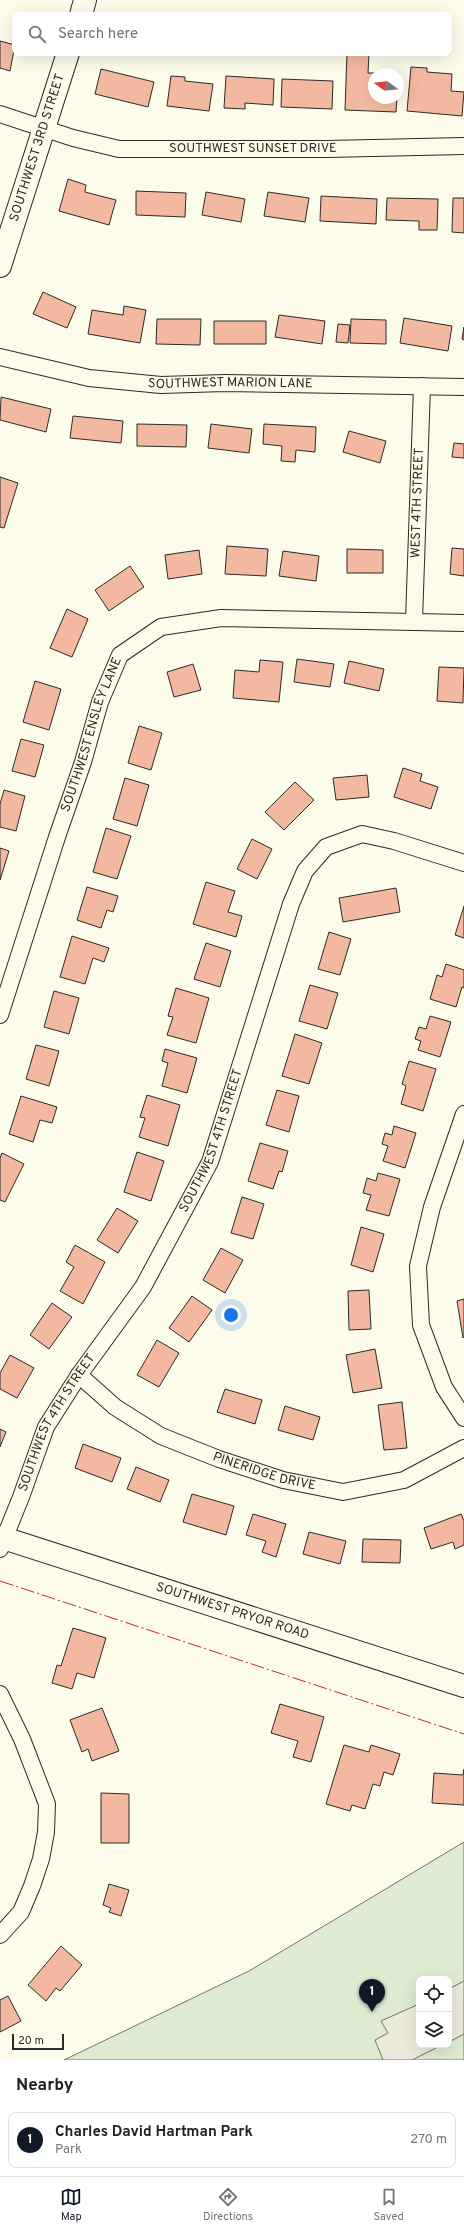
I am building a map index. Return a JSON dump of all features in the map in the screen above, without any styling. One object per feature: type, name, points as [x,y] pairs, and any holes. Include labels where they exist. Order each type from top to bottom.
[{"type":"main road","points":[[82,12],[85,0]]},
{"type":"main road","name":"SOUTHWEST 3RD STREET","points":[[0,266],[67,56]]},
{"type":"main road","name":"SOUTHWEST PRYOR ROAD","points":[[1,1542],[464,1686]]},
{"type":"street","name":"SOUTHWEST SUNSET DRIVE","points":[[0,114],[44,129],[119,149],[327,149],[464,146]]},
{"type":"street","name":"SOUTHWEST MARION LANE","points":[[0,357],[89,378],[161,385],[225,383],[464,387]]},
{"type":"street","name":"WEST 4TH STREET","points":[[414,621],[422,386]]},
{"type":"street","name":"SOUTHWEST ENSLEY LANE","points":[[0,1015],[57,837],[83,762],[100,702],[120,655],[161,627],[221,618],[464,623]]},
{"type":"street","name":"SOUTHWEST 4TH STREET","points":[[1,1542],[21,1497],[46,1427],[79,1375],[143,1287],[210,1162],[292,904],[305,871],[326,847],[362,834],[394,841],[464,863]]},
{"type":"street","points":[[464,1114],[432,1208],[418,1266],[421,1325],[444,1387],[464,1418]]},
{"type":"street","name":"PINERIDGE DRIVE","points":[[79,1375],[115,1407],[161,1436],[219,1459],[282,1480],[343,1492],[404,1480],[464,1448]]},
{"type":"street","points":[[0,1694],[22,1739],[47,1804],[46,1832],[41,1859],[32,1886],[21,1912],[0,1934]]},
{"type":"green space","points":[[464,1842],[464,2060],[64,2060],[249,1971]]},
{"type":"shaded area","points":[[464,1981],[464,2034],[452,2040],[452,2012],[452,1987]]},
{"type":"shaded area","points":[[416,2005],[416,2048],[436,2048],[412,2060],[383,2060],[375,2040],[388,2033],[381,2021]]},
{"type":"building","points":[[0,41],[12,44],[13,56],[10,71],[0,68]]},
{"type":"building","points":[[347,56],[369,56],[368,104],[397,104],[396,112],[345,110]]},
{"type":"building","points":[[411,67],[427,68],[427,72],[452,74],[451,91],[464,92],[462,116],[407,111]]},
{"type":"building","points":[[101,69],[154,82],[148,107],[95,94]]},
{"type":"building","points":[[171,76],[185,77],[185,81],[213,84],[209,111],[167,106]]},
{"type":"building","points":[[226,76],[274,79],[273,105],[245,103],[245,109],[224,108]]},
{"type":"building","points":[[282,79],[333,81],[332,109],[281,107]]},
{"type":"building","points":[[68,179],[86,185],[85,192],[116,200],[109,225],[59,211]]},
{"type":"building","points":[[136,191],[186,193],[185,217],[136,215]]},
{"type":"building","points":[[206,192],[245,199],[241,222],[202,215]]},
{"type":"building","points":[[268,192],[309,198],[305,222],[264,216]]},
{"type":"building","points":[[321,196],[377,199],[376,224],[320,221]]},
{"type":"building","points":[[387,198],[438,199],[437,230],[419,230],[419,221],[386,220]]},
{"type":"building","points":[[453,198],[464,198],[464,233],[452,232]]},
{"type":"building","points":[[43,292],[76,307],[67,328],[33,314]]},
{"type":"building","points":[[124,306],[146,310],[140,343],[88,334],[92,310],[123,315]]},
{"type":"building","points":[[279,315],[325,321],[322,344],[275,337]]},
{"type":"building","points":[[404,318],[452,326],[448,351],[400,343]]},
{"type":"building","points":[[157,319],[201,319],[200,345],[156,344]]},
{"type":"building","points":[[351,319],[386,320],[386,344],[350,343]]},
{"type":"building","points":[[214,321],[266,321],[266,344],[214,344]]},
{"type":"building","points":[[338,324],[350,325],[348,343],[336,342]]},
{"type":"building","points":[[464,327],[464,340],[462,339]]},
{"type":"building","points":[[1,397],[51,409],[46,432],[0,420]]},
{"type":"building","points":[[73,416],[123,421],[121,443],[70,438]]},
{"type":"building","points":[[137,424],[187,425],[186,447],[137,446]]},
{"type":"building","points":[[211,424],[252,429],[249,453],[208,448]]},
{"type":"building","points":[[264,424],[316,427],[315,452],[296,450],[295,462],[281,461],[282,446],[263,444]]},
{"type":"building","points":[[349,431],[386,441],[380,463],[343,452]]},
{"type":"building","points":[[454,443],[464,444],[464,458],[452,457]]},
{"type":"building","points":[[0,477],[18,483],[4,528],[0,527]]},
{"type":"building","points":[[227,546],[268,549],[266,576],[225,574]]},
{"type":"building","points":[[452,548],[464,549],[464,576],[450,574]]},
{"type":"building","points":[[347,549],[383,550],[383,573],[347,573]]},
{"type":"building","points":[[199,550],[202,574],[168,579],[165,555]]},
{"type":"building","points":[[283,551],[319,556],[316,581],[279,576]]},
{"type":"building","points":[[130,566],[144,587],[109,611],[95,590]]},
{"type":"building","points":[[67,609],[88,619],[72,657],[50,648]]},
{"type":"building","points":[[297,659],[334,664],[330,687],[294,682]]},
{"type":"building","points":[[260,660],[283,662],[279,702],[233,698],[235,670],[259,672]]},
{"type":"building","points":[[349,661],[384,669],[379,691],[344,683]]},
{"type":"building","points":[[193,664],[201,690],[174,697],[167,672]]},
{"type":"building","points":[[439,667],[464,668],[463,703],[437,701]]},
{"type":"building","points":[[35,681],[61,689],[49,730],[23,722]]},
{"type":"building","points":[[139,726],[162,733],[151,770],[128,763]]},
{"type":"building","points":[[21,739],[44,745],[35,777],[12,771]]},
{"type":"building","points":[[403,768],[422,774],[420,781],[438,787],[431,809],[394,797]]},
{"type":"building","points":[[367,775],[369,797],[336,800],[333,778]]},
{"type":"building","points":[[125,778],[149,785],[137,826],[113,819]]},
{"type":"building","points":[[295,782],[314,800],[284,830],[265,812]]},
{"type":"building","points":[[4,790],[25,796],[16,831],[0,827],[0,804]]},
{"type":"building","points":[[106,828],[131,836],[117,879],[93,872]]},
{"type":"building","points":[[252,839],[272,849],[257,879],[237,869]]},
{"type":"building","points":[[0,848],[9,851],[0,880]]},
{"type":"building","points":[[206,882],[235,891],[228,912],[242,916],[236,937],[193,924]]},
{"type":"building","points":[[87,887],[118,896],[113,912],[107,910],[101,928],[77,920]]},
{"type":"building","points":[[396,888],[400,912],[343,922],[339,898]]},
{"type":"building","points":[[464,906],[464,938],[455,935]]},
{"type":"building","points":[[329,932],[351,939],[340,975],[318,969]]},
{"type":"building","points":[[72,936],[109,948],[104,962],[93,958],[85,984],[60,977]]},
{"type":"building","points":[[206,943],[231,951],[220,987],[194,979]]},
{"type":"building","points":[[446,964],[464,970],[464,988],[462,987],[456,1007],[430,999],[437,975],[442,977]]},
{"type":"building","points":[[310,985],[338,993],[327,1029],[299,1021]]},
{"type":"building","points":[[176,988],[209,998],[196,1043],[167,1035],[173,1017],[168,1016]]},
{"type":"building","points":[[54,991],[79,998],[69,1034],[44,1027]]},
{"type":"building","points":[[430,1016],[451,1022],[440,1057],[418,1050],[421,1041],[415,1039],[419,1027],[426,1029]]},
{"type":"building","points":[[295,1034],[322,1043],[309,1084],[282,1076]]},
{"type":"building","points":[[36,1045],[59,1051],[49,1086],[26,1079]]},
{"type":"building","points":[[165,1049],[197,1058],[187,1093],[162,1086],[168,1063],[162,1061]]},
{"type":"building","points":[[409,1061],[436,1069],[423,1111],[401,1104],[406,1086],[402,1084]]},
{"type":"building","points":[[277,1090],[299,1096],[289,1132],[266,1125]]},
{"type":"building","points":[[147,1095],[180,1105],[168,1146],[139,1137],[145,1118],[140,1117]]},
{"type":"building","points":[[21,1096],[57,1107],[52,1123],[40,1120],[33,1142],[9,1134]]},
{"type":"building","points":[[394,1126],[416,1133],[405,1168],[383,1161],[388,1146],[382,1144],[385,1133],[392,1135]]},
{"type":"building","points":[[260,1143],[288,1151],[282,1172],[279,1171],[273,1189],[248,1181]]},
{"type":"building","points":[[137,1152],[164,1161],[151,1201],[124,1192]]},
{"type":"building","points":[[2,1153],[24,1164],[5,1202],[0,1200],[0,1158]]},
{"type":"building","points":[[378,1173],[400,1179],[389,1216],[366,1210],[371,1195],[363,1193],[367,1178],[376,1181]]},
{"type":"building","points":[[242,1197],[264,1204],[253,1239],[231,1233]]},
{"type":"building","points":[[117,1208],[138,1221],[118,1253],[97,1240]]},
{"type":"building","points":[[361,1227],[384,1234],[373,1272],[351,1265]]},
{"type":"building","points":[[75,1245],[105,1262],[83,1304],[60,1291],[74,1267],[66,1262]]},
{"type":"building","points":[[221,1248],[243,1260],[225,1293],[203,1280]]},
{"type":"building","points":[[369,1290],[371,1329],[349,1330],[348,1291]]},
{"type":"building","points":[[192,1296],[212,1310],[189,1342],[169,1328]]},
{"type":"building","points":[[464,1299],[464,1337],[463,1338],[457,1301]]},
{"type":"building","points":[[52,1303],[72,1317],[49,1349],[30,1335]]},
{"type":"building","points":[[157,1340],[179,1353],[159,1387],[137,1375]]},
{"type":"building","points":[[375,1349],[382,1388],[353,1393],[346,1355]]},
{"type":"building","points":[[10,1355],[34,1368],[17,1398],[0,1389],[0,1373]]},
{"type":"building","points":[[225,1389],[262,1400],[255,1424],[217,1412]]},
{"type":"building","points":[[402,1402],[407,1448],[384,1450],[378,1405]]},
{"type":"building","points":[[285,1406],[320,1417],[313,1440],[278,1430]]},
{"type":"building","points":[[0,1429],[6,1432],[0,1447]]},
{"type":"building","points":[[83,1444],[121,1458],[112,1482],[75,1468]]},
{"type":"building","points":[[136,1467],[169,1480],[160,1502],[127,1489]]},
{"type":"building","points":[[192,1494],[234,1506],[226,1535],[183,1522]]},
{"type":"building","points":[[253,1514],[286,1524],[276,1557],[262,1552],[266,1541],[246,1535]]},
{"type":"building","points":[[461,1514],[464,1521],[464,1545],[455,1549],[453,1542],[431,1549],[424,1528]]},
{"type":"building","points":[[309,1532],[346,1541],[340,1564],[303,1554]]},
{"type":"building","points":[[363,1539],[401,1540],[400,1563],[362,1562]]},
{"type":"building","points":[[73,1628],[106,1638],[94,1678],[77,1673],[72,1689],[52,1683],[57,1665],[61,1666]]},
{"type":"building","points":[[280,1704],[324,1717],[311,1762],[293,1757],[298,1741],[271,1733]]},
{"type":"building","points":[[102,1708],[119,1751],[92,1761],[88,1749],[82,1752],[70,1720]]},
{"type":"building","points":[[344,1745],[369,1752],[371,1745],[400,1754],[393,1775],[384,1772],[380,1786],[373,1784],[365,1809],[352,1805],[350,1811],[326,1804]]},
{"type":"building","points":[[464,1769],[464,1805],[432,1803],[434,1773],[463,1775]]},
{"type":"building","points":[[101,1793],[129,1794],[129,1843],[101,1843]]},
{"type":"building","points":[[109,1884],[129,1890],[121,1916],[109,1912],[111,1908],[103,1905]]},
{"type":"building","points":[[61,1946],[82,1965],[60,1991],[56,1988],[46,2001],[28,1985]]},
{"type":"building","points":[[8,1996],[21,2021],[0,2032],[0,2000]]},
{"type":"power","points":[[0,1581],[464,1734]]},
{"type":"place","name":"Charles David Hartman Park","points":[[372,2012]]}]
